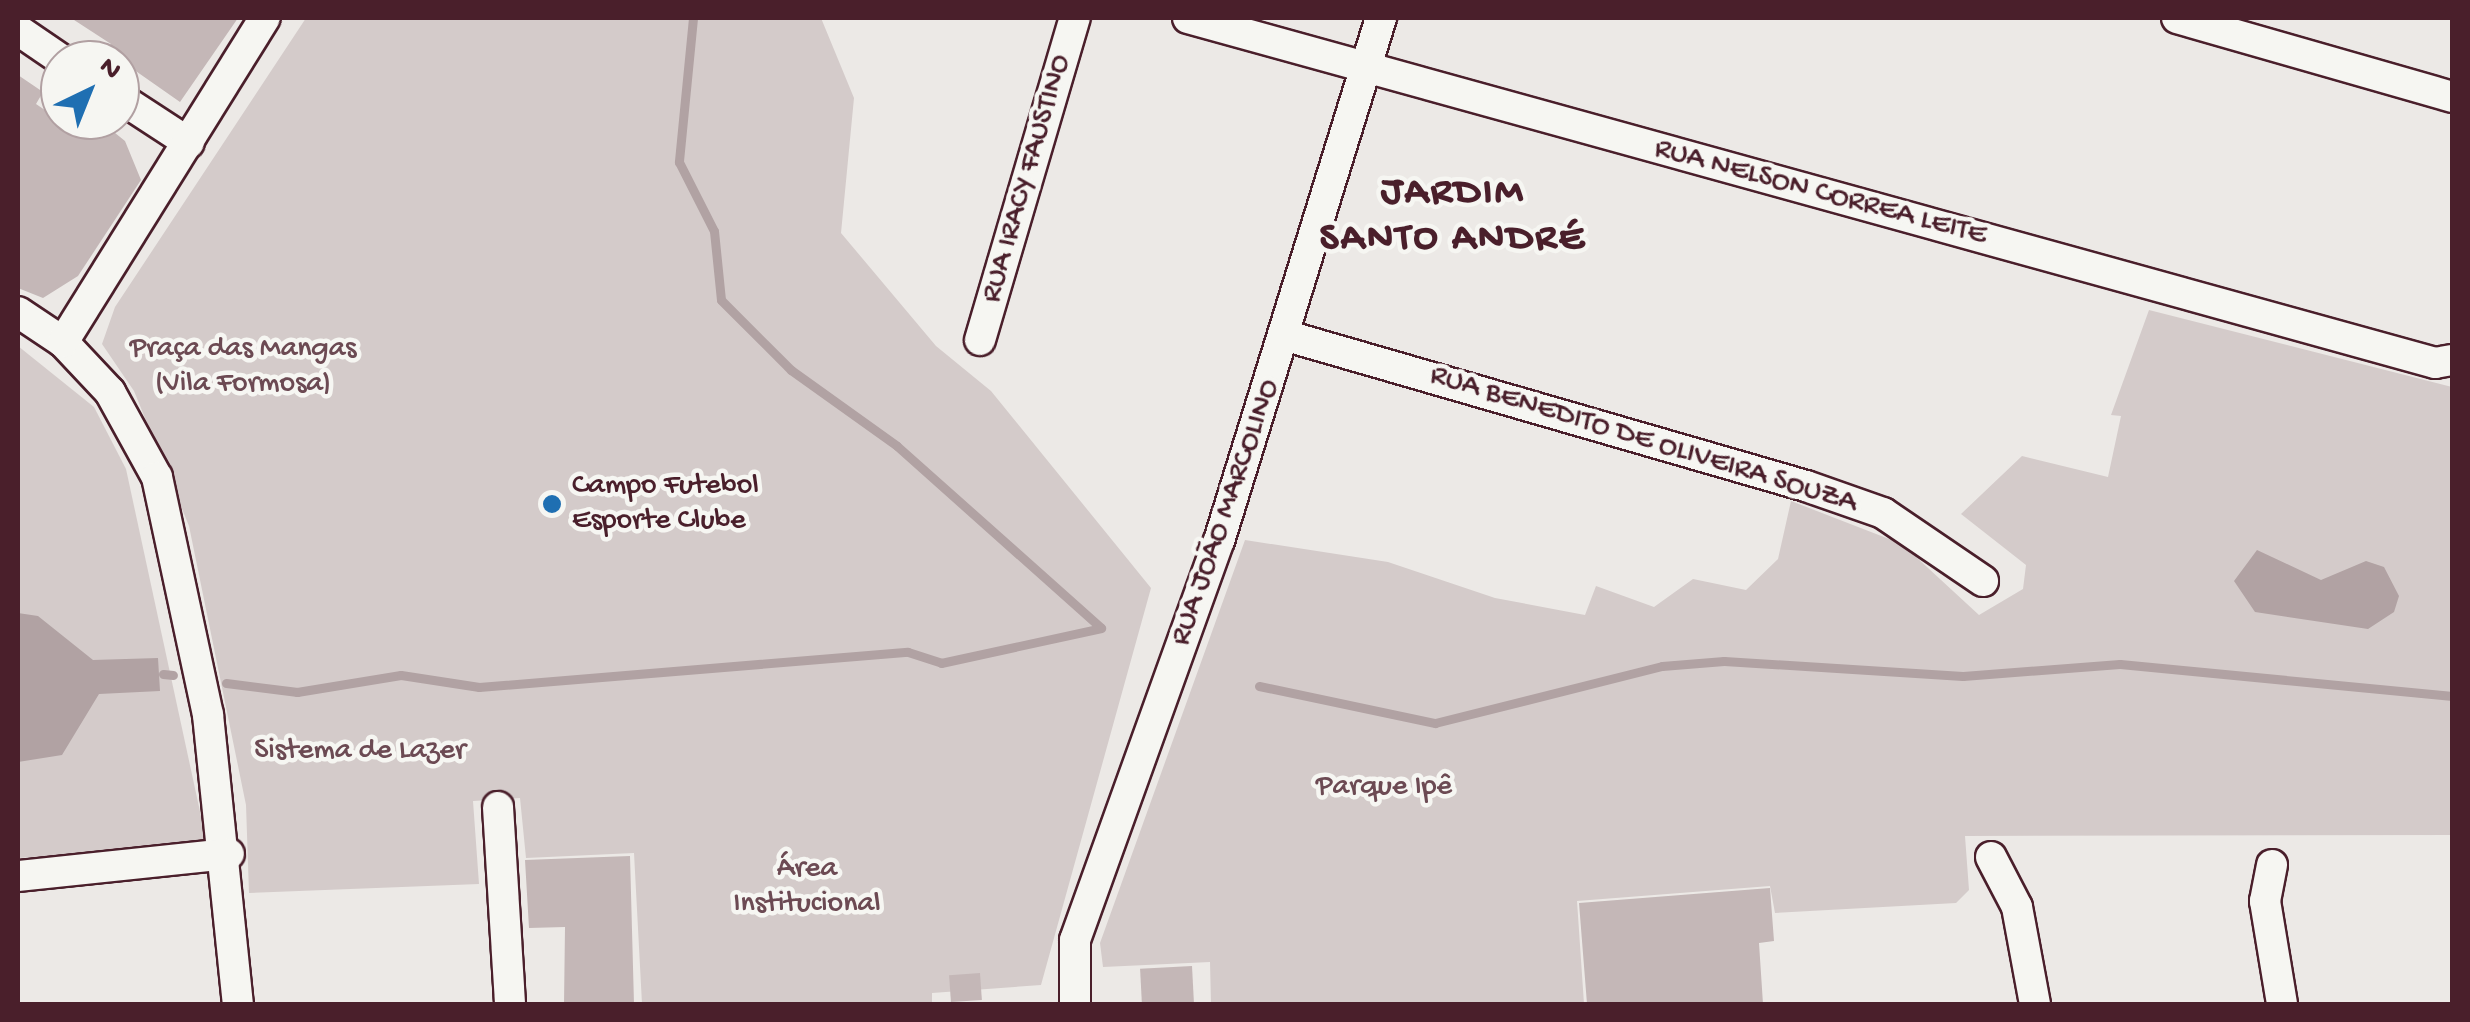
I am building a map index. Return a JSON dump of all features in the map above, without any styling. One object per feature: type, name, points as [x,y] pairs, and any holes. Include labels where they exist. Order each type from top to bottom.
[{"type":"street","points":[[63,342],[265,18]]},
{"type":"street","name":"RUA IRACY FAUSTINO","points":[[980,340],[1075,18]]},
{"type":"street","name":"RUA NELSON CORREA LEITE","points":[[1188,18],[2435,363],[2452,360]]},
{"type":"street","name":"RUA JOÃO MARCOLINO","points":[[1074,1004],[1075,940],[1286,336],[1381,18]]},
{"type":"street","points":[[2177,18],[2452,97]]},
{"type":"street","points":[[18,30],[40,45]]},
{"type":"street","points":[[140,111],[189,143]]},
{"type":"street","points":[[18,312],[63,342],[110,392],[157,477],[229,854],[238,1004]]},
{"type":"street","name":"RUA BENEDITO DE OLIVEIRA SOUZA","points":[[1286,336],[1806,486],[1883,514],[1983,581]]},
{"type":"street","points":[[498,808],[510,1004]]},
{"type":"street","points":[[18,876],[229,854]]},
{"type":"street","points":[[1991,858],[2017,907],[2035,1004]]},
{"type":"street","points":[[2272,865],[2265,901],[2282,1004]]},
{"type":"green space","points":[[306,18],[821,18],[854,98],[841,233],[936,346],[991,391],[1151,588],[1041,985],[932,993],[932,1004],[642,1004],[634,853],[526,858],[520,798],[473,801],[479,884],[249,893],[246,805],[189,526],[134,391],[102,344],[115,307]]},
{"type":"green space","name":"Parque Ipê","points":[[2149,310],[2452,387],[2452,835],[1965,836],[1969,890],[1956,903],[1775,913],[1770,886],[1577,901],[1584,1004],[1211,1004],[1210,962],[1103,967],[1100,943],[1245,540],[1388,562],[1495,598],[1585,615],[1596,586],[1654,607],[1693,579],[1746,590],[1778,559],[1791,501],[1902,544],[1979,615],[2023,589],[2026,565],[1961,514],[2022,456],[2108,477],[2121,416],[2111,415]]},
{"type":"green space","points":[[18,346],[94,407],[126,469],[207,844],[18,858]]},
{"type":"shaded area","points":[[2257,550],[2321,580],[2366,561],[2384,567],[2399,596],[2394,612],[2368,629],[2255,612],[2234,581]]},
{"type":"shaded area","points":[[18,613],[38,616],[93,660],[158,658],[160,691],[99,694],[62,755],[18,762]]},
{"type":"building","points":[[71,18],[238,18],[180,102],[140,74],[140,40],[105,40]]},
{"type":"building","points":[[18,75],[40,90],[36,104],[40,107],[40,140],[124,140],[141,180],[78,276],[43,298],[18,288]]},
{"type":"building","points":[[630,856],[634,1004],[564,1004],[565,927],[529,928],[525,860]]},
{"type":"building","points":[[1770,888],[1774,941],[1759,943],[1763,1004],[1587,1004],[1579,903]]},
{"type":"building","points":[[1192,966],[1194,1004],[1142,1004],[1140,969]]},
{"type":"building","points":[[980,973],[982,1000],[951,1002],[949,975]]},
{"type":"waterway","points":[[693,18],[679,162],[714,231],[721,300],[791,370],[897,446],[1101,628]]},
{"type":"waterway","points":[[226,683],[297,692],[401,675],[479,687],[908,652],[941,663],[1101,628]]},
{"type":"waterway","points":[[1259,686],[1435,723],[1662,666],[1724,661],[1963,676],[2120,664],[2452,696]]},
{"type":"waterway","points":[[163,674],[173,675]]},
{"type":"place","name":"Campo Futebol Esporte Clube","points":[[552,504]]},
{"type":"district","name":"JARDIM SANTO ANDRÉ","points":[[1453,217]]},
{"type":"park label","name":"Praça das Mangas (Vila Formosa)","points":[[243,367]]},
{"type":"park label","name":"Sistema de Lazer","points":[[360,752]]},
{"type":"park label","name":"Área Institucional","points":[[807,887]]}]
